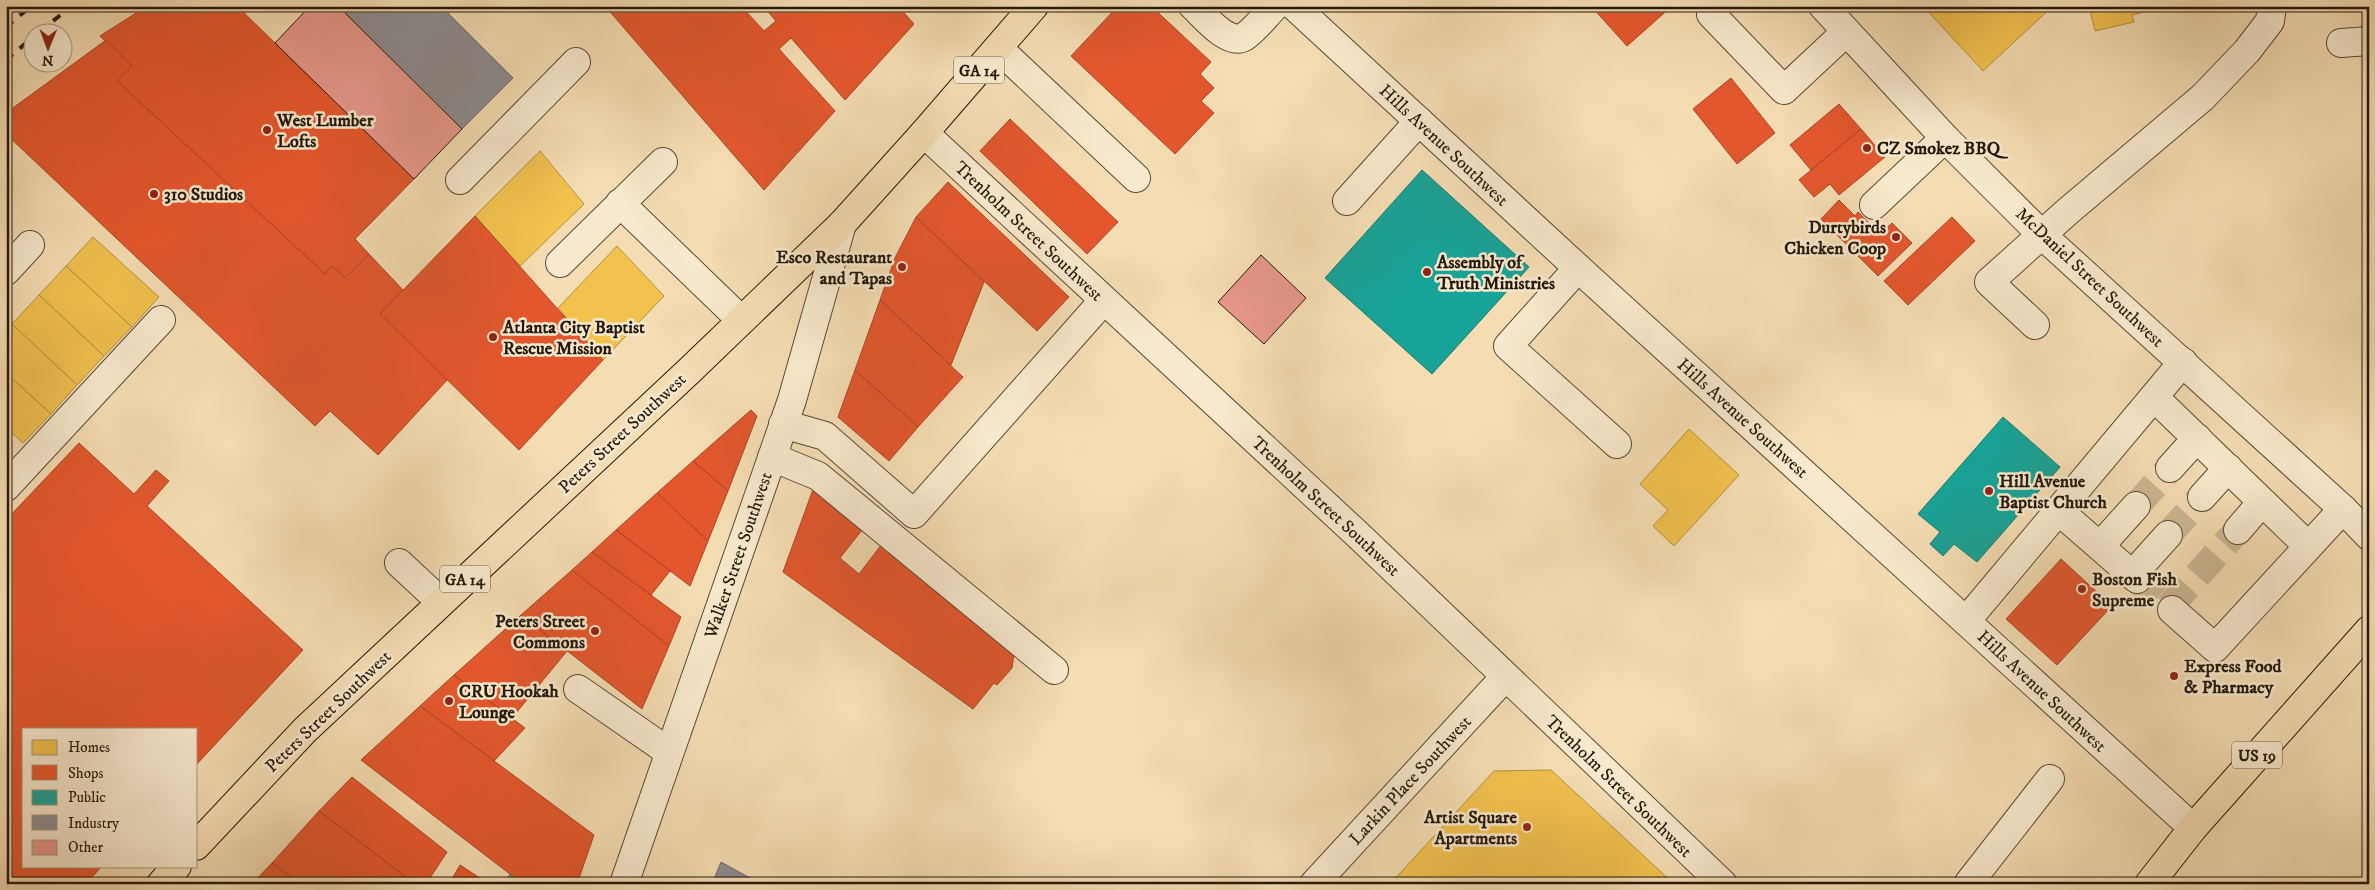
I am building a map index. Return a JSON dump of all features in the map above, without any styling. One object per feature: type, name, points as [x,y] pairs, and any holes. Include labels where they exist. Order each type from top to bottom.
[{"type":"main road","name":"Peters Street Southwest","points":[[198,844],[305,730],[842,224],[924,134],[1034,6]]},
{"type":"main road","name":"US 19","points":[[2149,884],[2193,828],[2369,630]]},
{"type":"main road","points":[[161,884],[175,868]]},
{"type":"street","points":[[1193,6],[1226,36],[1235,38],[1244,37],[1275,6]]},
{"type":"street","name":"Hills Avenue Southwest","points":[[1294,6],[1578,268],[2193,828]]},
{"type":"street","name":"McDaniel Street Southwest","points":[[1822,6],[1945,138],[2042,235],[2343,509],[2369,536]]},
{"type":"street","points":[[2035,325],[1989,282],[2203,97],[2253,43],[2270,21],[2272,6]]},
{"type":"street","points":[[1711,14],[1784,90],[1846,32]]},
{"type":"street","points":[[2340,43],[2369,41]]},
{"type":"street","points":[[998,48],[1136,178]]},
{"type":"street","points":[[460,180],[576,62]]},
{"type":"street","points":[[1347,202],[1419,122]]},
{"type":"street","name":"Trenholm Street Southwest","points":[[924,134],[1357,534],[1723,884]]},
{"type":"street","points":[[1874,205],[1945,138]]},
{"type":"street","points":[[560,263],[663,162]]},
{"type":"street","points":[[620,203],[741,320]]},
{"type":"street","name":"Walker Street Southwest","points":[[624,884],[783,424],[842,224]]},
{"type":"street","points":[[6,271],[30,245]]},
{"type":"street","points":[[1578,268],[1508,346],[1617,444]]},
{"type":"street","points":[[783,424],[826,436],[914,514],[1104,300]]},
{"type":"street","points":[[9,478],[161,320]]},
{"type":"street","points":[[1966,621],[2183,362]]},
{"type":"street","points":[[2154,397],[2308,546]]},
{"type":"street","points":[[2170,468],[2197,438]]},
{"type":"street","points":[[772,457],[818,476],[1054,670]]},
{"type":"street","points":[[2202,497],[2228,468]]},
{"type":"street","points":[[2238,530],[2262,502]]},
{"type":"street","points":[[2100,546],[2136,506]]},
{"type":"street","points":[[2172,610],[2215,648],[2343,509]]},
{"type":"street","points":[[2059,511],[2134,577],[2168,535]]},
{"type":"street","points":[[399,563],[441,602]]},
{"type":"street","name":"Larkin Place Southwest","points":[[1314,884],[1505,677]]},
{"type":"street","points":[[578,689],[669,752]]},
{"type":"street","points":[[1968,884],[2050,779]]},
{"type":"building: Homes","points":[[1923,6],[2053,6],[1983,71]]},
{"type":"building: Homes","points":[[2089,6],[2149,6],[2149,11],[2132,15],[2134,22],[2095,31]]},
{"type":"building: Homes","points":[[2363,128],[2369,128],[2369,194]]},
{"type":"building: Homes","points":[[540,151],[584,204],[520,266],[475,216]]},
{"type":"building: Homes","points":[[93,237],[159,297],[132,327],[66,266]]},
{"type":"building: Homes","points":[[617,246],[664,296],[603,360],[558,308]]},
{"type":"building: Homes","points":[[66,266],[132,327],[104,356],[39,295]]},
{"type":"building: Homes","points":[[39,295],[104,356],[77,385],[12,324]]},
{"type":"building: Homes","points":[[12,324],[77,385],[51,414],[6,373],[6,330]]},
{"type":"building: Homes","points":[[6,373],[51,414],[23,443],[6,428]]},
{"type":"building: Homes","points":[[1689,429],[1739,475],[1674,546],[1653,526],[1668,510],[1640,484]]},
{"type":"building: Homes","name":"Artist Square Apartments","points":[[1551,770],[1674,884],[1390,884],[1494,771]]},
{"type":"building: Shops","name":"West Lumber Lofts","points":[[147,6],[237,6],[414,179],[355,239],[369,254],[345,278],[332,266],[325,274],[117,81],[132,66],[100,36]]},
{"type":"building: Shops","points":[[605,6],[741,6],[764,31],[776,21],[763,6],[898,6],[914,24],[845,100],[791,38],[779,49],[835,111],[764,190]]},
{"type":"building: Shops","points":[[1118,6],[1151,6],[1211,62],[1200,74],[1214,88],[1201,101],[1214,113],[1175,154],[1071,56]]},
{"type":"building: Shops","points":[[1591,6],[1672,6],[1627,46]]},
{"type":"building: Shops","name":"310 Studios","points":[[106,40],[132,66],[117,81],[325,274],[332,266],[345,278],[369,254],[403,290],[380,314],[448,379],[378,455],[330,411],[315,426],[6,134],[6,113],[62,72],[72,72],[72,65]]},
{"type":"building: Shops","points":[[1731,78],[1775,133],[1737,164],[1693,109]]},
{"type":"building: Shops","points":[[1839,104],[1861,129],[1811,170],[1790,145]]},
{"type":"building: Shops","points":[[1010,119],[1118,222],[1087,254],[980,151]]},
{"type":"building: Shops","points":[[1861,129],[1885,157],[1839,195],[1830,184],[1814,197],[1799,180]]},
{"type":"building: Shops","points":[[948,182],[1069,297],[1037,331],[916,217]]},
{"type":"building: Shops","points":[[1839,200],[1855,216],[1858,212],[1880,234],[1892,223],[1912,243],[1878,276],[1821,219]]},
{"type":"building: Shops","name":"Atlanta City Baptist Rescue Mission","points":[[475,216],[603,360],[519,450],[380,314]]},
{"type":"building: Shops","points":[[916,217],[984,282],[951,365],[880,300],[895,258]]},
{"type":"building: Shops","points":[[1952,217],[1975,241],[1908,305],[1884,281]]},
{"type":"building: Shops","points":[[880,300],[963,377],[918,427],[855,370]]},
{"type":"building: Shops","points":[[855,370],[918,427],[889,461],[838,417]]},
{"type":"building: Shops","points":[[751,410],[757,416],[728,491],[693,461]]},
{"type":"building: Shops","points":[[79,443],[134,494],[156,470],[169,481],[147,506],[303,650],[198,763],[198,728],[22,728],[22,868],[100,868],[86,884],[6,884],[6,520]]},
{"type":"building: Shops","points":[[693,461],[728,491],[708,541],[657,493]]},
{"type":"building: Shops","points":[[815,484],[866,525],[840,558],[859,574],[885,540],[948,591],[948,602],[1014,654],[1012,668],[997,685],[994,683],[973,709],[783,572]]},
{"type":"building: Shops","points":[[657,493],[708,541],[690,586],[616,530]]},
{"type":"building: Shops","points":[[616,530],[670,571],[651,595],[592,552]]},
{"type":"building: Shops","points":[[592,552],[681,617],[669,646],[572,570]]},
{"type":"building: Shops","points":[[2061,559],[2112,606],[2057,665],[2006,619]]},
{"type":"building: Shops","name":"Peters Street Commons","points":[[572,570],[669,646],[642,709],[521,615]]},
{"type":"building: Shops","name":"Peters Street Commons","points":[[521,615],[567,651],[512,718],[454,675]]},
{"type":"building: Shops","points":[[454,675],[525,728],[494,761],[420,706]]},
{"type":"building: Shops","points":[[420,706],[594,835],[577,884],[523,884],[361,760]]},
{"type":"building: Shops","points":[[352,777],[447,852],[426,884],[415,884],[319,811]]},
{"type":"building: Shops","points":[[319,811],[415,884],[300,884],[272,863]]},
{"type":"building: Shops","points":[[272,863],[300,884],[252,884]]},
{"type":"building: Shops","points":[[460,865],[489,884],[449,884]]},
{"type":"building: Public","name":"Assembly of Truth Ministries","points":[[1422,170],[1529,267],[1432,374],[1325,278]]},
{"type":"building: Public","name":"Hill Avenue Baptist Church","points":[[2003,417],[2060,467],[1977,562],[1954,544],[1943,556],[1930,544],[1940,532],[1918,514]]},
{"type":"building: Industry","points":[[338,6],[441,6],[513,78],[462,129]]},
{"type":"building: Industry","points":[[721,862],[761,884],[712,884]]},
{"type":"building: Industry","points":[[510,874],[523,884],[505,884]]},
{"type":"building: Other","points":[[310,6],[338,6],[462,129],[414,179],[275,43]]},
{"type":"building: Other","points":[[1261,255],[1306,298],[1264,344],[1218,302]]},
{"type":"tunnel","points":[[2136,506],[2170,468]]},
{"type":"tunnel","points":[[2168,535],[2202,497]]},
{"type":"tunnel","points":[[2169,607],[2238,530]]},
{"type":"tunnel","points":[[2137,579],[2172,610]]},
{"type":"railway","points":[[6,27],[31,6]]},
{"type":"railway","points":[[52,22],[72,6]]},
{"type":"railway","points":[[6,60],[22,46]]},
{"type":"place","name":"West Lumber Lofts","points":[[267,130]]},
{"type":"place","name":"CZ Smokez BBQ","points":[[1867,148]]},
{"type":"place","name":"310 Studios","points":[[154,194]]},
{"type":"place","name":"Durtybirds Chicken Coop","points":[[1896,237]]},
{"type":"place","name":"Esco Restaurant and Tapas","points":[[902,267]]},
{"type":"place","name":"Assembly of Truth Ministries","points":[[1427,272]]},
{"type":"place","name":"Atlanta City Baptist Rescue Mission","points":[[493,337]]},
{"type":"place","name":"Hill Avenue Baptist Church","points":[[1989,491]]},
{"type":"place","name":"Boston Fish Supreme","points":[[2082,589]]},
{"type":"place","name":"Peters Street Commons","points":[[595,631]]},
{"type":"place","name":"Express Food & Pharmacy","points":[[2174,676]]},
{"type":"place","name":"CRU Hookah Lounge","points":[[449,701]]},
{"type":"place","name":"Artist Square Apartments","points":[[1527,827]]}]
